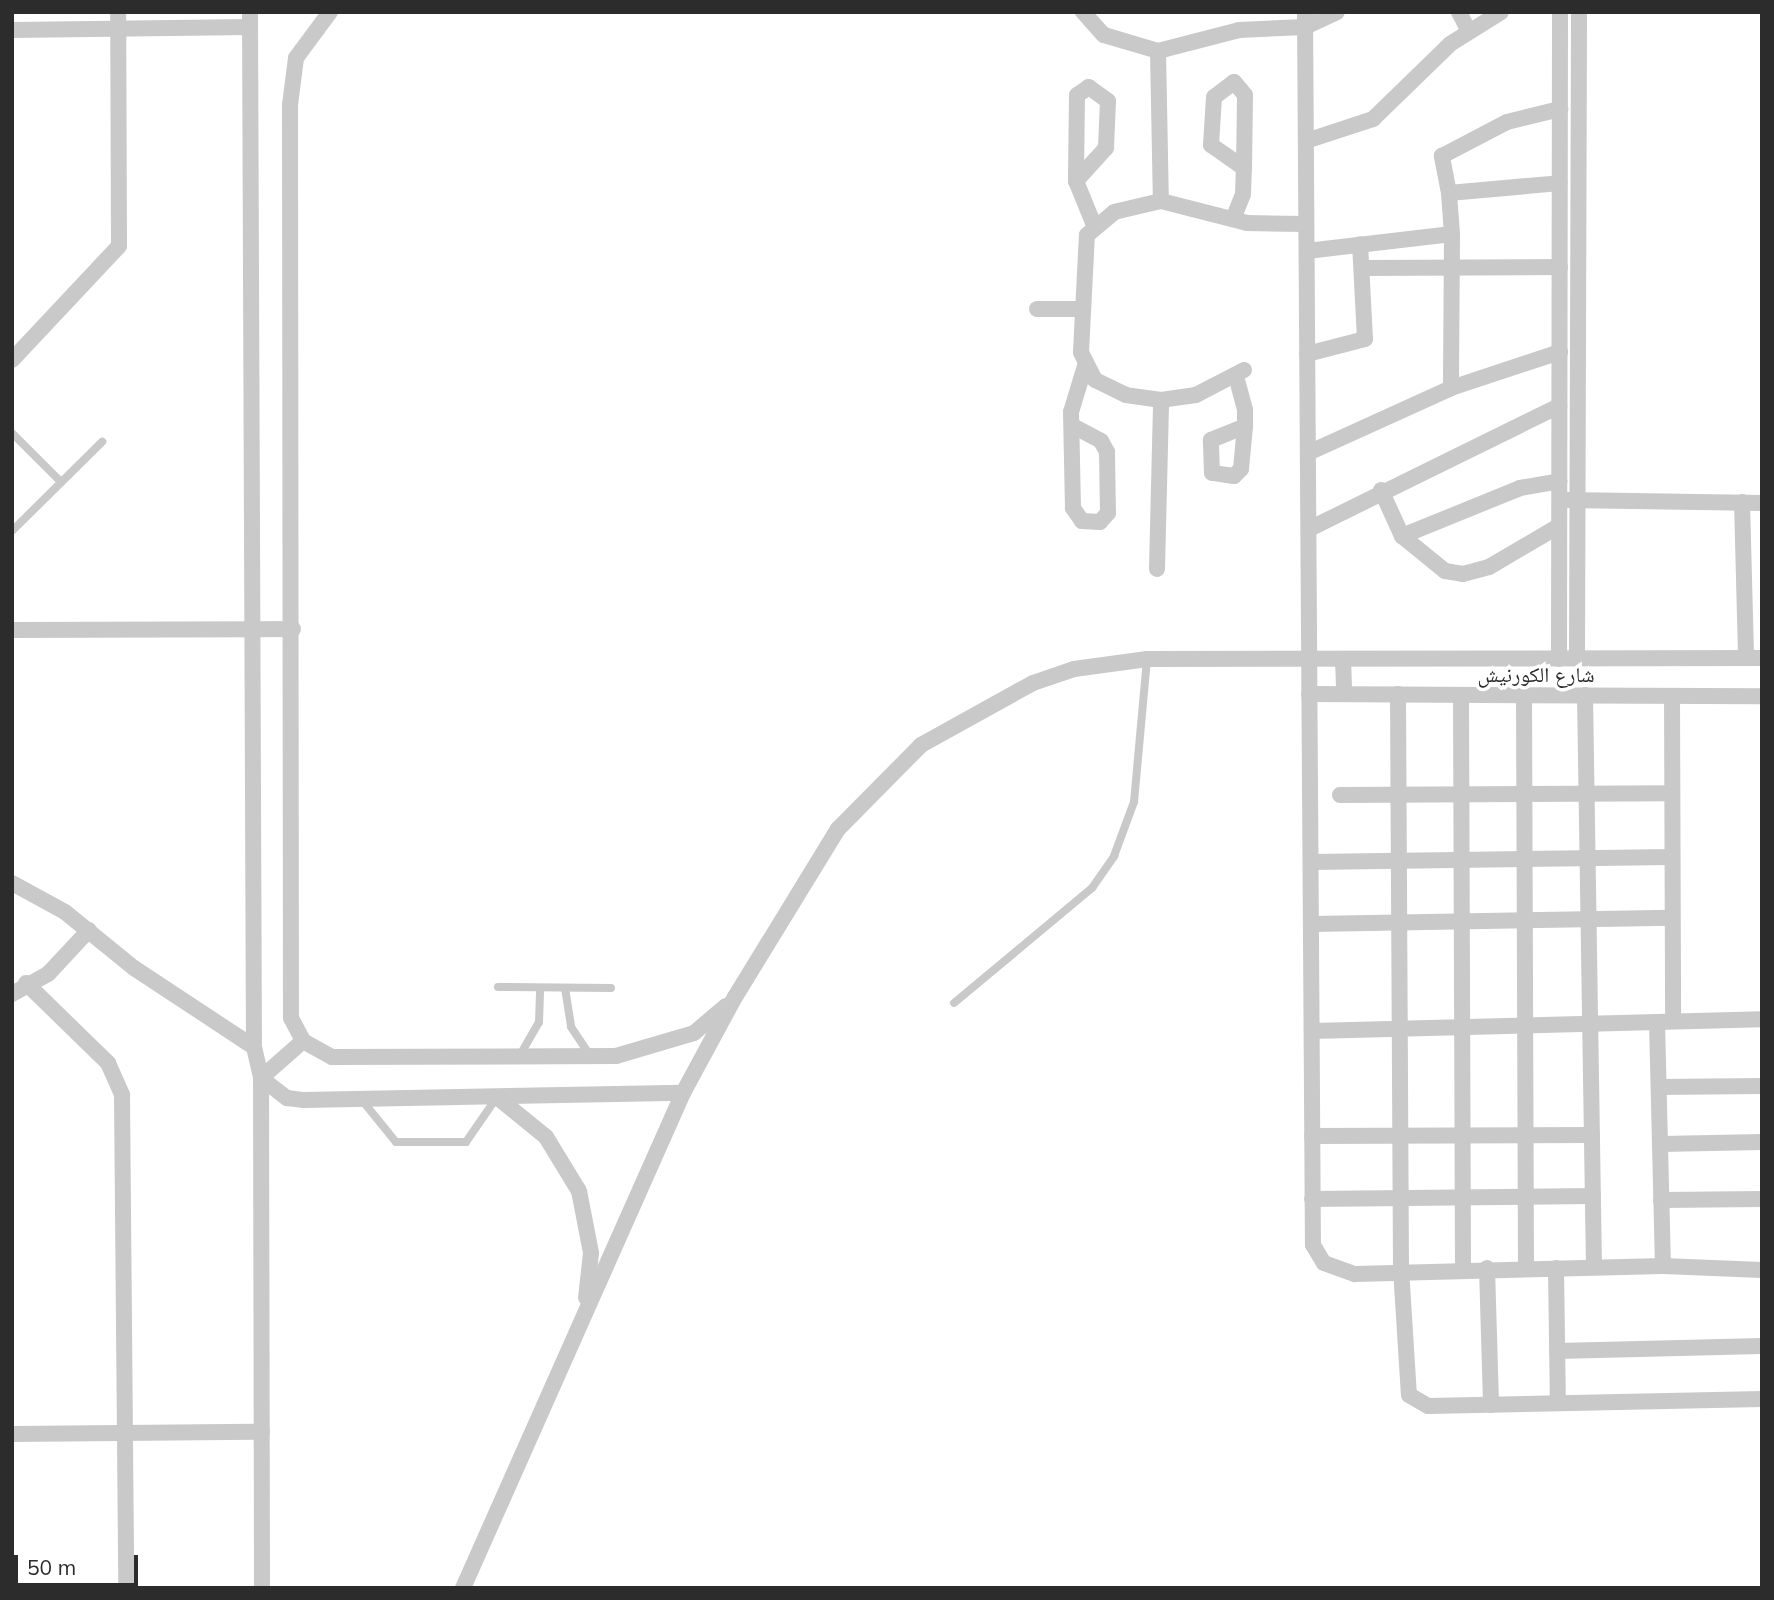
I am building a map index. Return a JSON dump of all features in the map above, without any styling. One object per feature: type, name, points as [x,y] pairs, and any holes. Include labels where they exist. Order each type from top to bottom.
[{"type":"street","points":[[12,360],[119,246],[118,12]]},
{"type":"street","points":[[330,12],[300,50],[291,84],[292,1018],[303,1041],[332,1057],[591,1056],[657,1049],[694,1033],[735,997]]},
{"type":"street","points":[[1083,12],[1104,35],[1158,51],[1239,30],[1337,12]]},
{"type":"street","points":[[1459,12],[1468,30]]},
{"type":"street","points":[[1306,141],[1373,119],[1468,30],[1501,12]]},
{"type":"street","points":[[1559,659],[1560,12]]},
{"type":"street","points":[[1577,659],[1579,12]]},
{"type":"street","points":[[12,30],[118,29],[250,20],[254,1047],[261,1078],[262,1588]]},
{"type":"street","points":[[1305,20],[1313,1245],[1324,1263],[1354,1274],[1401,1269],[1662,1266],[1762,1270]]},
{"type":"street","points":[[1158,51],[1161,201]]},
{"type":"street","points":[[1233,219],[1244,168],[1245,91],[1234,82],[1214,97],[1210,139],[1217,155],[1244,168]]},
{"type":"street","points":[[1076,181],[1106,148],[1108,102],[1090,86],[1077,95],[1076,181],[1094,225]]},
{"type":"street","points":[[1451,388],[1452,234],[1442,156],[1507,122],[1560,109]]},
{"type":"street","points":[[1560,143],[1579,143]]},
{"type":"street","points":[[1448,193],[1560,183]]},
{"type":"street","points":[[1073,426],[1101,440],[1107,452],[1108,513],[1100,522],[1082,521],[1073,512],[1073,426],[1085,366],[1083,246],[1094,225],[1114,212],[1161,201],[1233,219],[1306,224]]},
{"type":"street","points":[[1307,251],[1452,234]]},
{"type":"street","points":[[1307,354],[1365,339],[1360,244]]},
{"type":"street","points":[[1363,268],[1560,267]]},
{"type":"street","points":[[1037,309],[1082,309]]},
{"type":"street","points":[[1308,453],[1451,388],[1560,352]]},
{"type":"street","points":[[1085,366],[1109,388],[1161,400],[1196,395],[1240,373],[1245,426]]},
{"type":"street","points":[[1157,569],[1161,400]]},
{"type":"street","points":[[1309,529],[1381,490],[1559,406]]},
{"type":"street","points":[[1402,536],[1520,488],[1559,481]]},
{"type":"street","points":[[1381,490],[1402,536],[1445,571],[1464,575],[1559,526]]},
{"type":"street","points":[[1559,499],[1762,503]]},
{"type":"street","points":[[1742,502],[1754,658]]},
{"type":"street","points":[[12,631],[293,629]]},
{"type":"street","name":"شارع الكورنيش","points":[[735,997],[838,829],[921,745],[1033,683],[1074,669],[1147,659],[1754,658]]},
{"type":"street","points":[[1343,659],[1344,694]]},
{"type":"street","name":"شارع الكورنيش","points":[[1309,694],[1762,696]]},
{"type":"street","points":[[1398,694],[1401,1269],[1409,1395],[1428,1406],[1762,1399]]},
{"type":"street","points":[[1461,695],[1463,1268]]},
{"type":"street","points":[[1524,695],[1526,1268]]},
{"type":"street","points":[[1585,695],[1594,1267]]},
{"type":"street","points":[[1662,1266],[1659,1087],[1672,918],[1672,696]]},
{"type":"street","points":[[1340,795],[1672,793]]},
{"type":"street","points":[[1311,862],[1672,857]]},
{"type":"street","points":[[12,883],[89,930],[134,968],[254,1047]]},
{"type":"street","points":[[1312,924],[1672,918]]},
{"type":"street","points":[[12,994],[48,974],[89,930]]},
{"type":"street","points":[[26,984],[108,1063],[120,1083],[126,1588]]},
{"type":"street","points":[[463,1588],[684,1093],[735,997]]},
{"type":"street","points":[[1312,1031],[1762,1019]]},
{"type":"street","points":[[261,1078],[303,1041]]},
{"type":"street","points":[[261,1078],[287,1098],[684,1093]]},
{"type":"street","points":[[1659,1087],[1762,1086]]},
{"type":"street","points":[[497,1097],[546,1137],[579,1191],[591,1253],[584,1316]]},
{"type":"street","points":[[1312,1136],[1592,1135]]},
{"type":"street","points":[[1660,1144],[1762,1142]]},
{"type":"street","points":[[1312,1199],[1592,1196]]},
{"type":"street","points":[[1661,1200],[1762,1199]]},
{"type":"street","points":[[1487,1268],[1491,1405]]},
{"type":"street","points":[[1556,1268],[1558,1403]]},
{"type":"street","points":[[1558,1352],[1762,1346]]},
{"type":"street","points":[[12,1434],[262,1432]]},
{"type":"lane","points":[[12,433],[61,482]]},
{"type":"lane","points":[[12,531],[102,442]]},
{"type":"lane","points":[[954,1003],[1092,888],[1114,856],[1134,802],[1147,659]]},
{"type":"lane","points":[[498,987],[611,988]]},
{"type":"lane","points":[[519,1056],[539,1022],[540,988]]},
{"type":"lane","points":[[565,988],[570,1027],[591,1056]]},
{"type":"lane","points":[[361,1099],[389,1140],[466,1142],[497,1097]]}]
